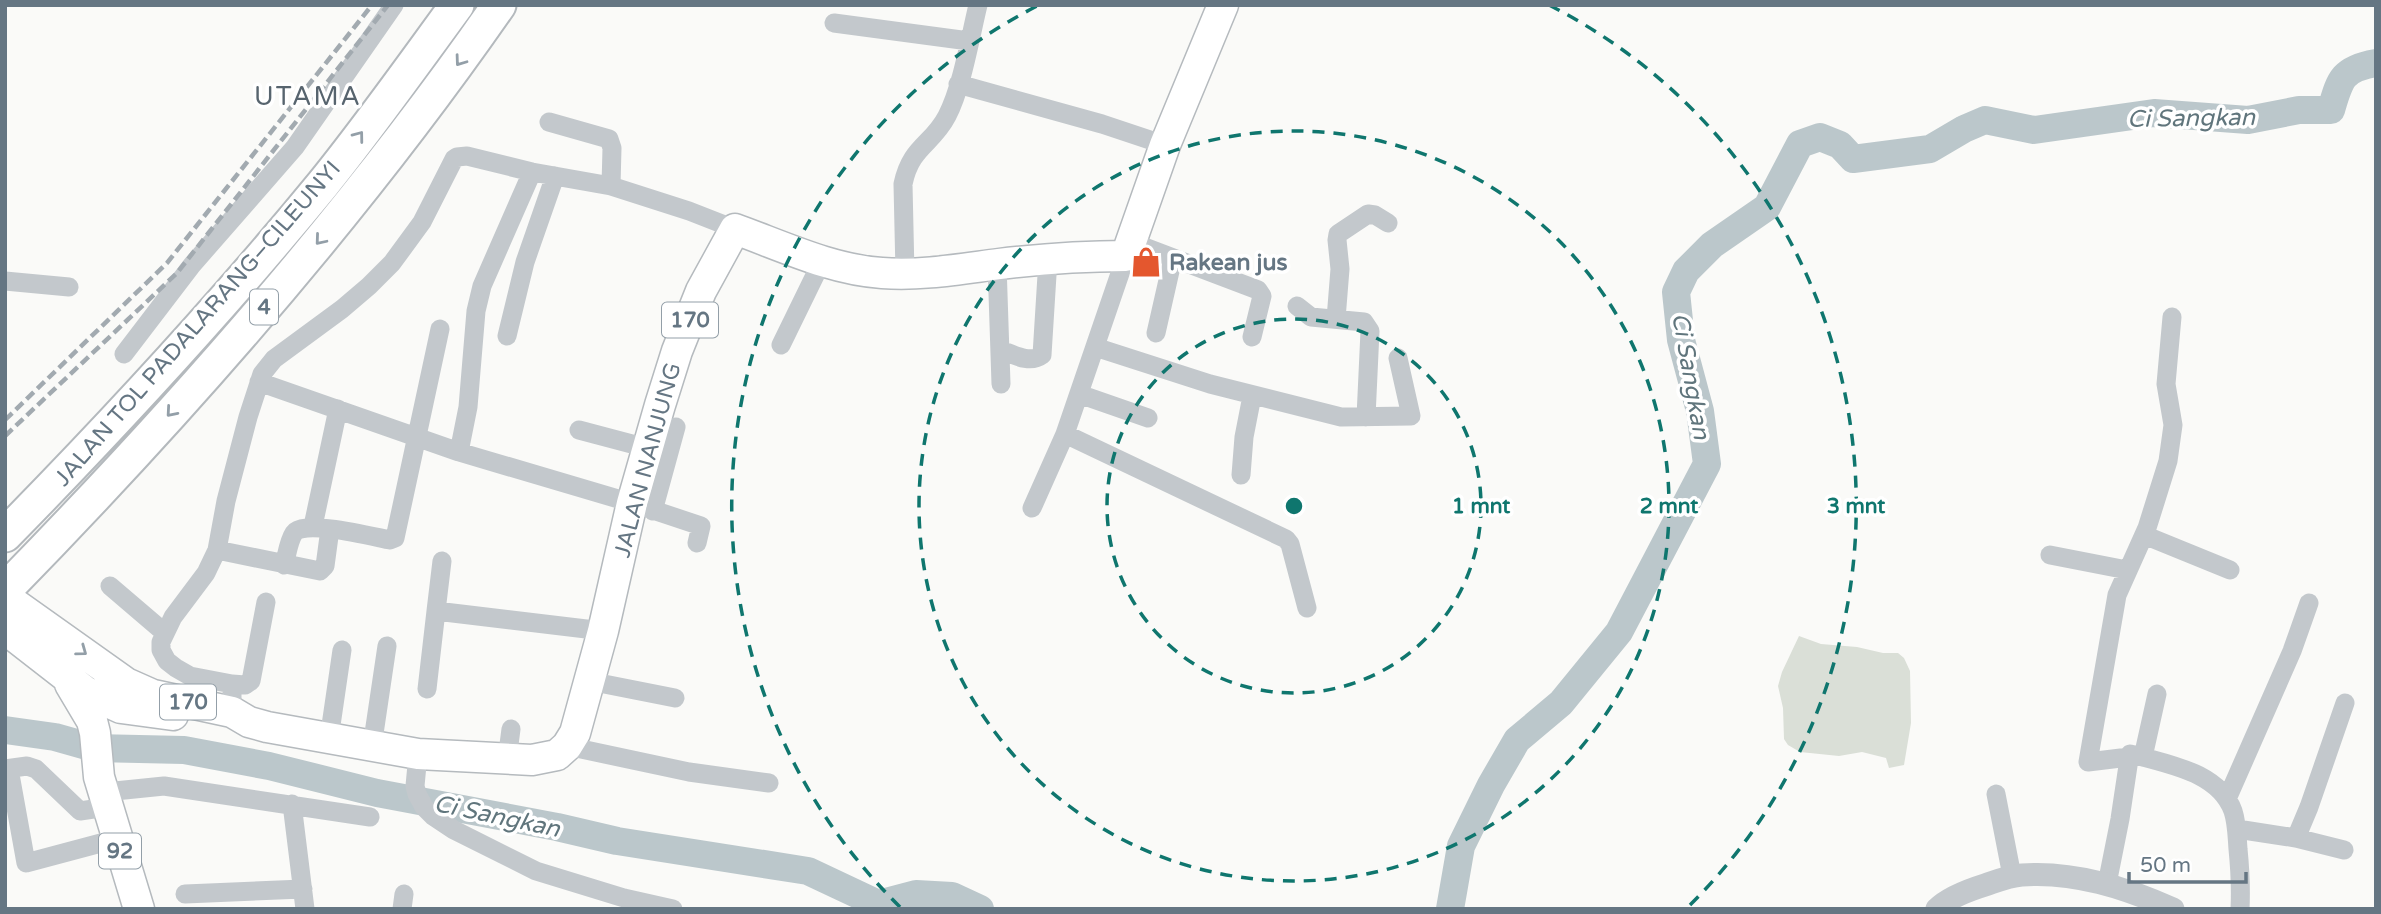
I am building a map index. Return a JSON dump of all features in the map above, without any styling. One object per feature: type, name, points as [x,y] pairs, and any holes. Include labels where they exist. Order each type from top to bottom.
[{"type":"highway","name":"JALAN TOL PADALARANG–CILEUNYI","points":[[5,535],[108,430],[247,274],[324,183],[457,5]]},
{"type":"highway","name":"JALAN TOL PADALARANG–CILEUNYI","points":[[5,590],[138,450],[271,298],[408,130],[499,5]]},
{"type":"main road","points":[[735,229],[852,270],[905,274],[1129,249],[1165,145],[1223,5]]},
{"type":"main road","name":"JALAN NANJUNG","points":[[567,746],[575,733],[603,631],[643,507],[647,448],[677,351],[701,290],[735,229]]},
{"type":"main road","name":"170","points":[[5,597],[22,630],[61,672],[86,692],[123,696],[153,695],[238,706],[329,739],[418,754],[532,761],[557,755],[567,746]]},
{"type":"main road","name":"170","points":[[22,630],[123,696]]},
{"type":"main road","name":"92","points":[[61,672],[106,735]]},
{"type":"main road","name":"92","points":[[123,696],[106,735],[106,788],[116,839],[139,909]]},
{"type":"street","points":[[124,354],[192,265],[295,147],[394,5]]},
{"type":"street","points":[[905,274],[905,174],[915,153],[947,117],[978,5]]},
{"type":"street","points":[[834,23],[969,41]]},
{"type":"street","points":[[958,84],[1102,124],[1165,145]]},
{"type":"street","points":[[549,122],[609,139],[612,148],[611,186]]},
{"type":"street","points":[[266,602],[251,681],[245,685],[238,706],[167,661],[162,650],[165,633],[173,617],[206,573],[217,550],[226,501],[248,417],[267,366],[342,309],[392,263],[422,222],[454,159],[467,156],[532,172],[611,186],[735,229]]},
{"type":"street","points":[[459,452],[468,407],[482,286],[532,172]]},
{"type":"street","points":[[508,337],[525,262],[555,176]]},
{"type":"street","points":[[1336,319],[1340,269],[1338,234],[1367,214],[1375,215],[1388,223]]},
{"type":"street","points":[[1032,508],[1065,434],[1129,249],[1205,268],[1261,293],[1252,337]]},
{"type":"street","points":[[1156,333],[1173,258]]},
{"type":"street","points":[[1001,351],[1028,359],[1042,355],[1048,259]]},
{"type":"street","points":[[781,345],[822,261]]},
{"type":"street","points":[[997,264],[1001,384]]},
{"type":"street","points":[[5,281],[69,287]]},
{"type":"street","points":[[1297,306],[1311,317],[1364,322],[1370,331],[1366,417]]},
{"type":"street","points":[[2172,317],[2166,384],[2173,425],[2168,461],[2144,535],[2127,570],[2114,610],[2088,762],[2132,761],[2197,774],[2217,788],[2232,809],[2237,829],[2240,909]]},
{"type":"street","points":[[284,565],[293,534],[300,528],[322,528],[390,540],[395,538],[440,329]]},
{"type":"street","points":[[1096,347],[1252,396],[1342,417],[1411,416],[1398,358]]},
{"type":"street","points":[[259,382],[416,438],[701,526],[697,542]]},
{"type":"street","points":[[1079,394],[1148,418]]},
{"type":"street","points":[[1241,475],[1244,437],[1252,396]]},
{"type":"street","points":[[217,550],[284,565],[322,570],[326,562],[322,528],[338,409]]},
{"type":"street","points":[[643,507],[676,427]]},
{"type":"street","points":[[579,430],[647,448]]},
{"type":"street","points":[[1065,434],[1286,539],[1290,544],[1307,608]]},
{"type":"street","points":[[2144,535],[2230,570]]},
{"type":"street","points":[[2050,555],[2127,570]]},
{"type":"street","points":[[427,690],[442,561]]},
{"type":"street","points":[[110,586],[165,633]]},
{"type":"street","points":[[2227,799],[2292,651],[2309,603]]},
{"type":"street","points":[[436,611],[603,631]]},
{"type":"street","points":[[372,747],[387,646]]},
{"type":"street","points":[[329,739],[342,650]]},
{"type":"street","points":[[589,681],[675,698]]},
{"type":"street","points":[[2107,884],[2132,761],[2157,694]]},
{"type":"street","points":[[2296,838],[2345,703]]},
{"type":"street","points":[[507,760],[511,729]]},
{"type":"street","points":[[567,746],[689,772],[769,783]]},
{"type":"street","points":[[418,754],[415,786],[424,807],[433,816],[536,872],[624,898],[673,909]]},
{"type":"street","points":[[26,863],[7,769],[27,766],[36,769],[84,812],[106,788],[164,786],[370,817]]},
{"type":"street","points":[[1996,794],[2012,876]]},
{"type":"street","points":[[185,894],[266,900],[304,899],[292,804]]},
{"type":"street","points":[[2237,829],[2296,838],[2344,850]]},
{"type":"street","points":[[5,862],[26,863],[116,839]]},
{"type":"street","points":[[1937,909],[1973,889],[2023,875],[2070,877],[2107,884],[2127,889],[2173,909]]},
{"type":"shaded area","points":[[1799,636],[1821,644],[1898,653],[1904,658],[1910,671],[1911,723],[1904,765],[1889,768],[1886,758],[1862,752],[1839,756],[1800,752],[1788,745],[1784,739],[1783,708],[1778,686]]},
{"type":"waterway","name":"Ci Sangkan","points":[[1450,909],[1461,846],[1491,785],[1517,740],[1561,703],[1619,632],[1707,464],[1700,411],[1681,340],[1676,292],[1686,271],[1712,245],[1767,207],[1800,144],[1820,137],[1840,145],[1853,159],[1930,149],[1985,120],[2034,130],[2154,113],[2248,120],[2299,110],[2331,110],[2344,77],[2349,72],[2376,63]]},
{"type":"waterway","name":"Ci Sangkan","points":[[5,730],[55,737],[94,748],[184,750],[269,766],[377,793],[617,841],[808,871],[878,904],[916,894],[952,896],[980,909]]},
{"type":"railway","points":[[5,420],[167,263],[372,5]]},
{"type":"railway","points":[[5,436],[177,273],[388,5]]},
{"type":"place","name":"Rakean jus","points":[[1146,262]]},
{"type":"district","name":"UTAMA","points":[[308,96]]}]
